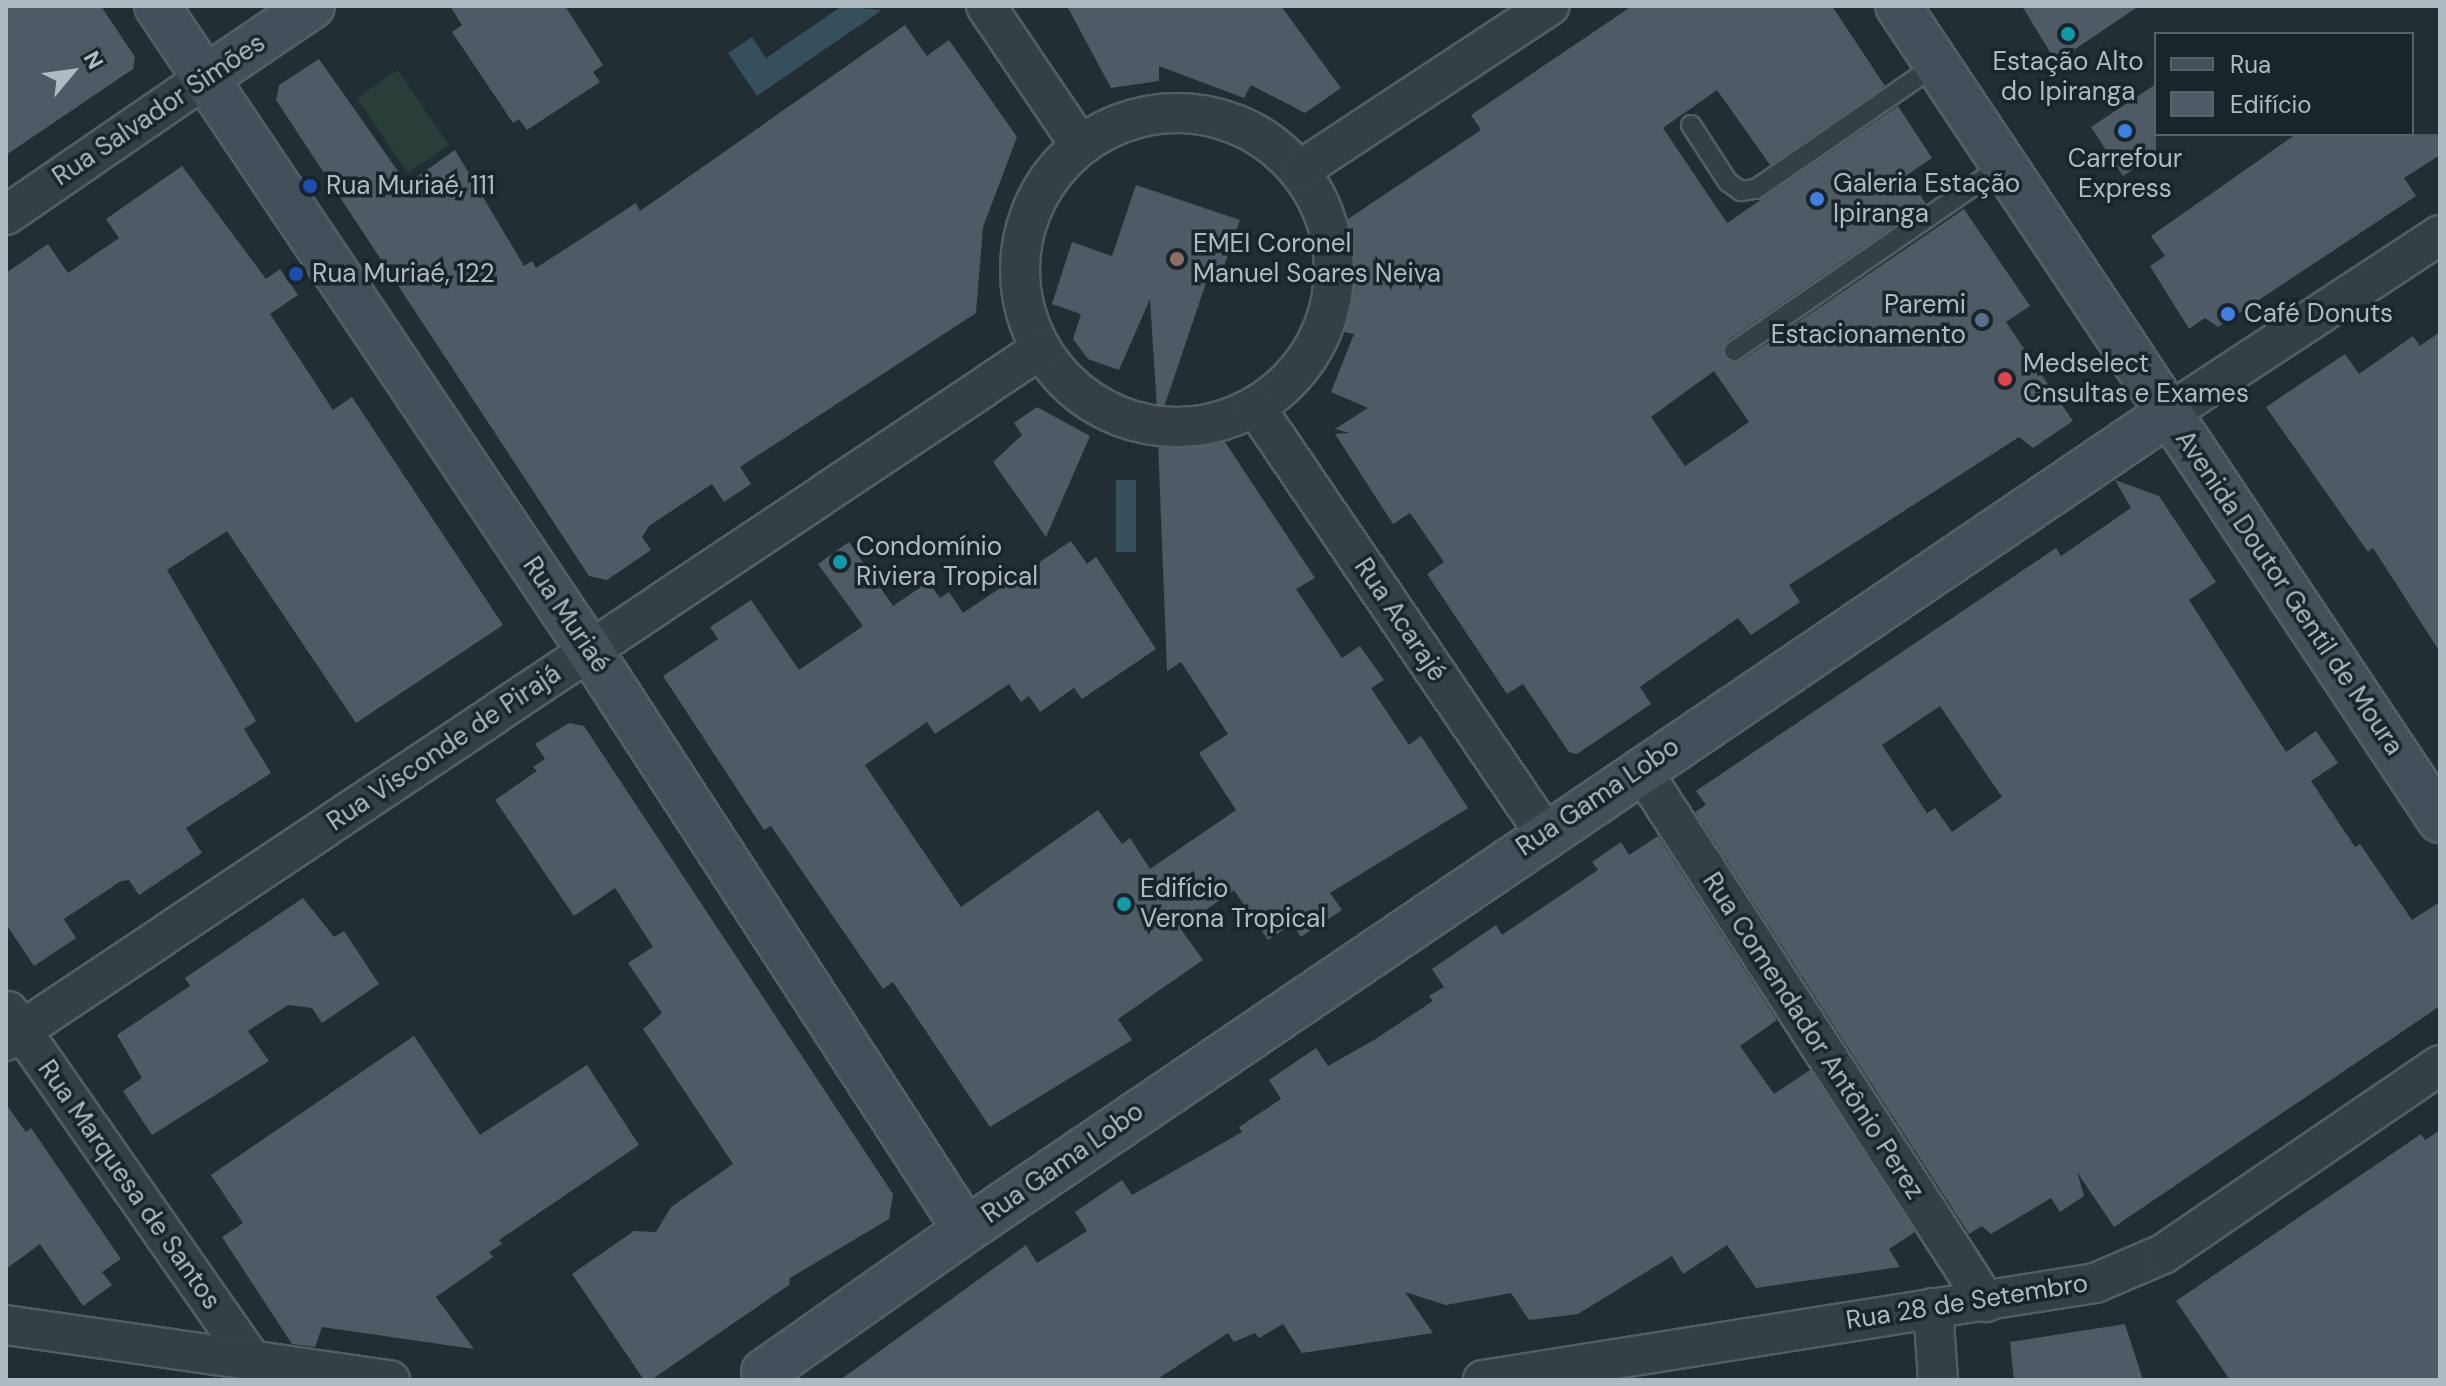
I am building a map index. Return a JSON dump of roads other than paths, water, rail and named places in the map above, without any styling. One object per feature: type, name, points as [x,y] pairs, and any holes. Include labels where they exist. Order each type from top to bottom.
[{"type":"street","name":"Rua Muriaé","points":[[157,6],[590,651],[966,1230]]},
{"type":"street","name":"Rua Salvador Simões","points":[[6,215],[312,6]]},
{"type":"street","points":[[986,6],[1080,145]]},
{"type":"street","points":[[1299,171],[1549,6]]},
{"type":"street","name":"Avenida Doutor Gentil de Moura","points":[[1898,6],[2440,820]]},
{"type":"street","points":[[1182,113],[1219,118],[1263,138],[1299,171],[1329,237],[1334,273],[1325,326],[1297,373],[1256,408],[1210,425],[1161,427],[1113,415],[1072,388],[1041,349],[1024,308],[1022,247],[1028,217],[1048,177],[1080,145],[1123,121],[1182,113]]},
{"type":"street","name":"Rua Gama Lobo","points":[[764,1377],[966,1230],[1544,832],[2440,235]]},
{"type":"street","name":"Rua Visconde de Pirajá","points":[[11,1026],[590,651],[1041,349]]},
{"type":"street","name":"Rua Acarajé","points":[[1256,408],[1544,832]]},
{"type":"street","name":"Rua Comendador Antônio Perez","points":[[1641,769],[1986,1302]]},
{"type":"street","name":"Rua Marquesa de Santos","points":[[11,1026],[252,1361]]},
{"type":"street","name":"Rua 28 de Setembro","points":[[1504,1379],[2095,1283],[2163,1254],[2440,1065]]},
{"type":"street","points":[[1933,1308],[1938,1380]]},
{"type":"street","points":[[6,1325],[390,1380]]},
{"type":"lane","points":[[1691,125],[1728,182],[1741,191],[1756,189],[1937,64]]},
{"type":"lane","points":[[1734,351],[2004,165]]},
{"type":"water","points":[[842,6],[882,10],[757,96],[728,53],[752,37],[766,58]]},
{"type":"water","points":[[1116,480],[1136,480],[1136,552],[1116,552]]},
{"type":"place","name":"Estação Alto do Ipiranga","points":[[2068,34]]},
{"type":"place","name":"Carrefour Express","points":[[2125,131]]},
{"type":"place","name":"Rua Muriaé, 111","points":[[310,186]]},
{"type":"place","name":"Galeria Estação Ipiranga","points":[[1817,199]]},
{"type":"place","name":"EMEI Coronel Manuel Soares Neiva","points":[[1177,259]]},
{"type":"place","name":"Rua Muriaé, 122","points":[[296,274]]},
{"type":"place","name":"Café Donuts","points":[[2228,314]]},
{"type":"place","name":"Paremi Estacionamento","points":[[1982,320]]},
{"type":"place","name":"Medselect Cnsultas e Exames","points":[[2005,379]]},
{"type":"place","name":"Condomínio Riviera Tropical","points":[[840,562]]},
{"type":"place","name":"Edifício Verona Tropical","points":[[1124,904]]}]
